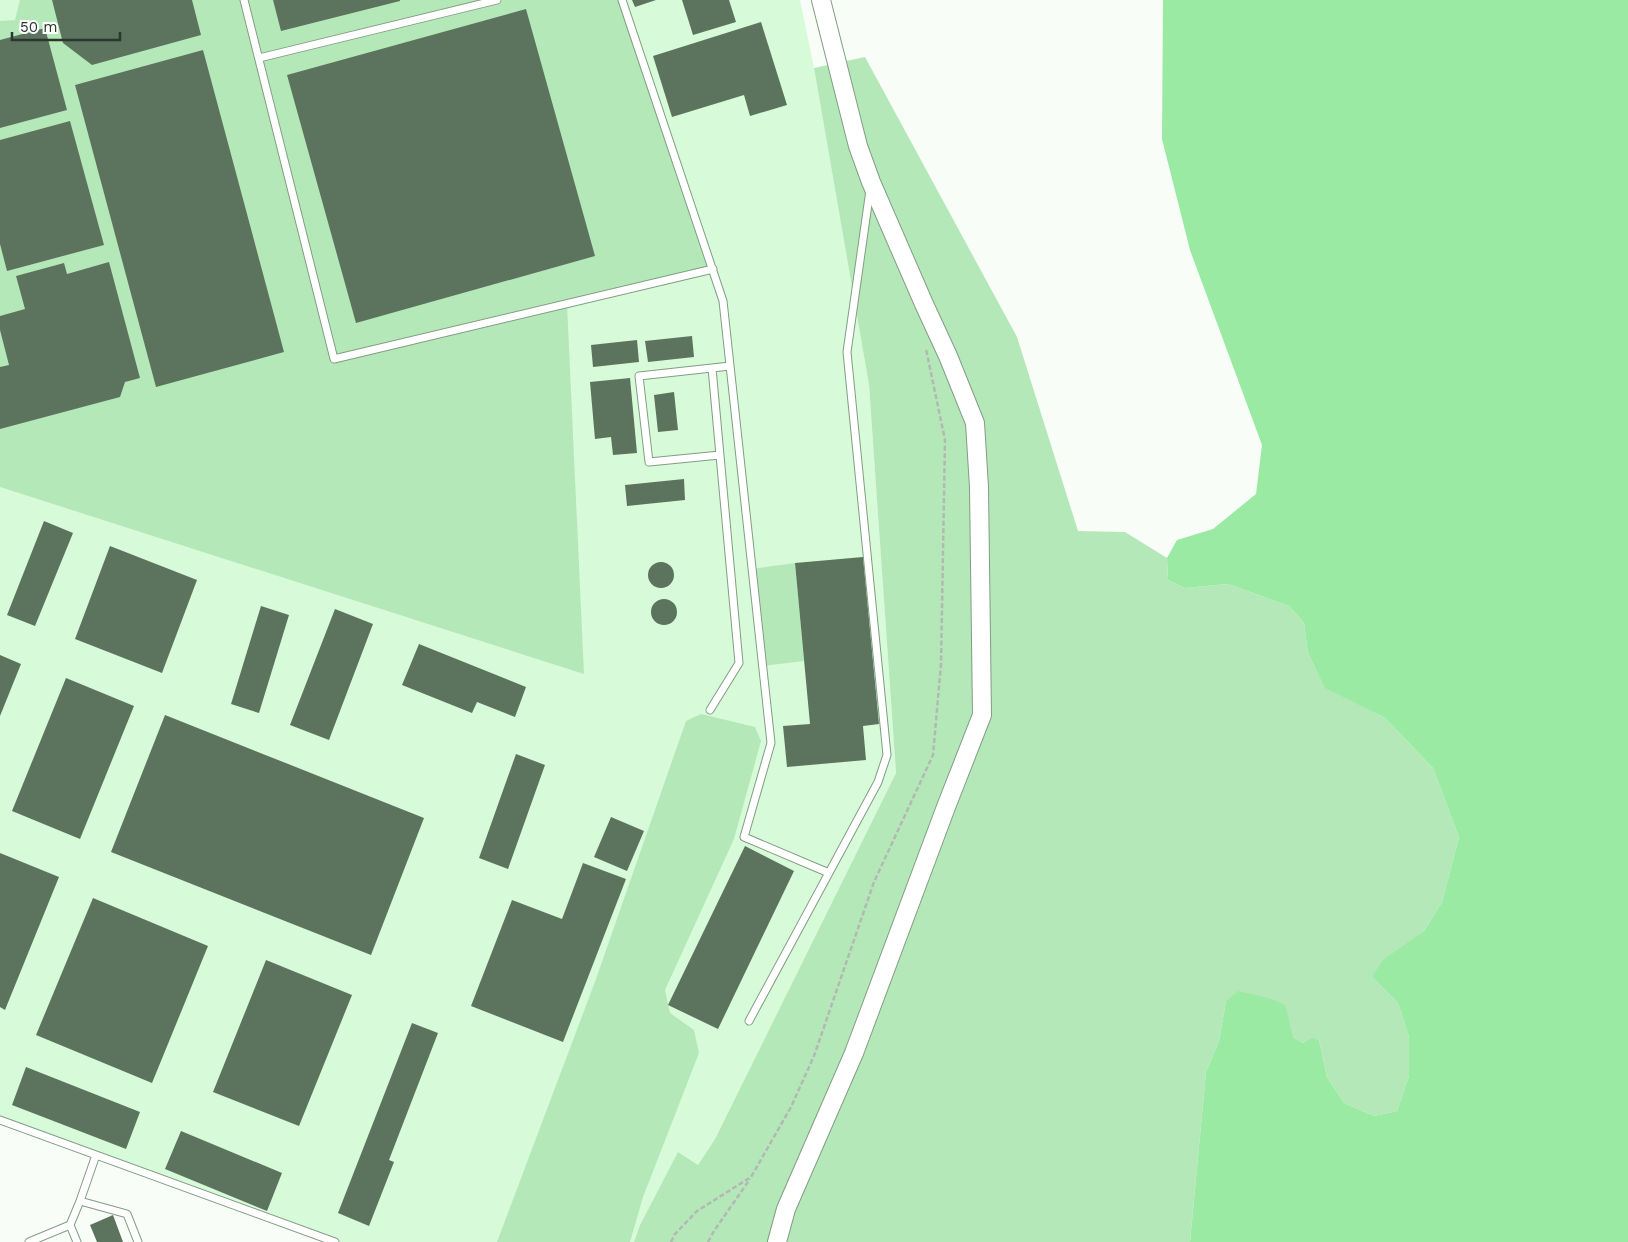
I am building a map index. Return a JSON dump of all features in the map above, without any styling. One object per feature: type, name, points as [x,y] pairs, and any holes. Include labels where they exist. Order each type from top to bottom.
[{"type":"street","points":[[777,1242],[786,1209],[854,1053],[982,715],[979,487],[975,423],[948,356],[871,182],[858,146],[821,0]]},
{"type":"lane","points":[[244,0],[334,359],[712,269]]},
{"type":"lane","points":[[259,58],[497,0]]},
{"type":"lane","points":[[622,0],[723,301],[771,744],[744,837],[829,873]]},
{"type":"lane","points":[[750,1021],[878,782],[887,755],[847,352],[871,182]]},
{"type":"lane","points":[[720,455],[649,462],[639,376],[730,366]]},
{"type":"lane","points":[[710,710],[739,663],[712,368]]},
{"type":"lane","points":[[0,1120],[335,1242]]},
{"type":"lane","points":[[29,1242],[70,1225],[96,1155]]},
{"type":"lane","points":[[80,1201],[127,1214],[138,1242]]},
{"type":"lane","points":[[70,1225],[77,1242]]},
{"type":"path","points":[[708,1242],[751,1176]]},
{"type":"shaded area","points":[[0,0],[800,0],[814,68],[869,385],[896,773],[715,1139],[698,1165],[678,1153],[640,1225],[634,1242],[333,1242],[0,1121]]},
{"type":"shaded area","points":[[20,0],[622,0],[713,269],[567,304],[584,674],[0,487],[0,21],[15,20]]},
{"type":"shaded area","points":[[1163,0],[1628,0],[1628,1242],[1190,1242],[1206,1072],[1219,1041],[1226,1001],[1238,991],[1272,999],[1285,1005],[1294,1038],[1302,1043],[1312,1038],[1319,1040],[1327,1077],[1344,1103],[1374,1116],[1397,1111],[1409,1076],[1409,1037],[1398,1003],[1372,977],[1383,960],[1424,931],[1442,902],[1459,837],[1433,768],[1385,718],[1325,688],[1308,653],[1304,623],[1289,606],[1228,584],[1185,588],[1168,580],[1167,558],[1177,540],[1213,529],[1256,494],[1262,445],[1190,250],[1162,139]]},
{"type":"shaded area","points":[[865,57],[1017,337],[1078,531],[1125,532],[1167,558],[1168,580],[1185,588],[1228,584],[1289,606],[1304,623],[1308,653],[1325,687],[1385,718],[1433,768],[1459,837],[1442,902],[1424,931],[1372,977],[1398,1003],[1409,1037],[1409,1076],[1397,1111],[1374,1116],[1344,1103],[1327,1077],[1319,1040],[1312,1039],[1301,1043],[1294,1038],[1289,1020],[1226,1001],[1219,1041],[1206,1072],[1190,1242],[634,1242],[640,1225],[678,1152],[698,1165],[715,1139],[896,773],[869,385],[814,68]]},
{"type":"shaded area","points":[[795,563],[804,661],[762,666],[752,569]]},
{"type":"shaded area","points":[[701,714],[755,727],[761,741],[734,839],[665,990],[670,1013],[694,1030],[699,1053],[643,1197],[630,1242],[497,1242],[596,979],[686,721]]},
{"type":"building","points":[[52,0],[192,0],[201,35],[92,65],[63,43]]},
{"type":"building","points":[[273,0],[400,0],[400,1],[281,31]]},
{"type":"building","points":[[632,0],[656,0],[635,7]]},
{"type":"building","points":[[682,0],[729,0],[736,22],[693,35]]},
{"type":"building","points":[[526,9],[595,256],[356,323],[287,75]]},
{"type":"building","points":[[761,22],[787,105],[750,116],[744,95],[672,117],[653,56]]},
{"type":"building","points":[[45,28],[67,110],[0,128],[0,40]]},
{"type":"building","points":[[203,50],[284,352],[156,387],[75,85]]},
{"type":"building","points":[[70,121],[104,245],[7,271],[0,244],[0,140]]},
{"type":"building","points":[[109,262],[140,378],[125,382],[120,397],[0,429],[0,367],[9,365],[0,330],[0,316],[25,309],[16,276],[64,263],[67,274]]},
{"type":"building","points":[[692,336],[694,357],[648,362],[645,341]]},
{"type":"building","points":[[637,340],[639,362],[593,367],[591,345]]},
{"type":"building","points":[[630,378],[637,453],[613,455],[611,437],[595,439],[590,382]]},
{"type":"building","points":[[674,392],[678,430],[658,432],[654,395]]},
{"type":"building","points":[[684,479],[685,500],[627,506],[625,485]]},
{"type":"building","points":[[44,521],[73,533],[35,626],[7,615]]},
{"type":"building","points":[[110,546],[197,580],[162,673],[75,639]]},
{"type":"building","points":[[863,557],[879,724],[863,726],[866,760],[787,767],[783,726],[810,724],[795,563]]},
{"type":"building","points":[[661,562],[670,566],[674,575],[670,584],[661,588],[652,584],[648,575],[652,566]]},
{"type":"building","points":[[664,599],[673,603],[677,612],[673,621],[664,625],[655,621],[651,612],[655,603]]},
{"type":"building","points":[[261,606],[289,615],[259,713],[231,704]]},
{"type":"building","points":[[335,609],[373,624],[329,740],[290,725]]},
{"type":"building","points":[[419,644],[526,687],[515,717],[477,702],[472,713],[402,685]]},
{"type":"building","points":[[0,655],[21,664],[0,716]]},
{"type":"building","points":[[66,678],[134,706],[80,839],[12,811]]},
{"type":"building","points":[[165,715],[424,818],[371,955],[111,852]]},
{"type":"building","points":[[516,754],[545,765],[508,869],[479,858]]},
{"type":"building","points":[[611,817],[644,831],[627,871],[594,857]]},
{"type":"building","points":[[745,846],[794,871],[718,1029],[668,1005]]},
{"type":"building","points":[[0,853],[59,877],[5,1010],[0,1007]]},
{"type":"building","points":[[583,863],[626,879],[563,1042],[471,1006],[512,900],[562,919]]},
{"type":"building","points":[[93,898],[208,946],[152,1083],[36,1035]]},
{"type":"building","points":[[266,960],[352,995],[299,1126],[213,1092]]},
{"type":"building","points":[[412,1023],[438,1033],[389,1160],[394,1162],[369,1226],[338,1213]]},
{"type":"building","points":[[26,1067],[140,1112],[126,1149],[12,1105]]},
{"type":"building","points":[[181,1131],[282,1173],[267,1211],[165,1169]]},
{"type":"building","points":[[113,1215],[123,1242],[97,1242],[90,1225]]}]
